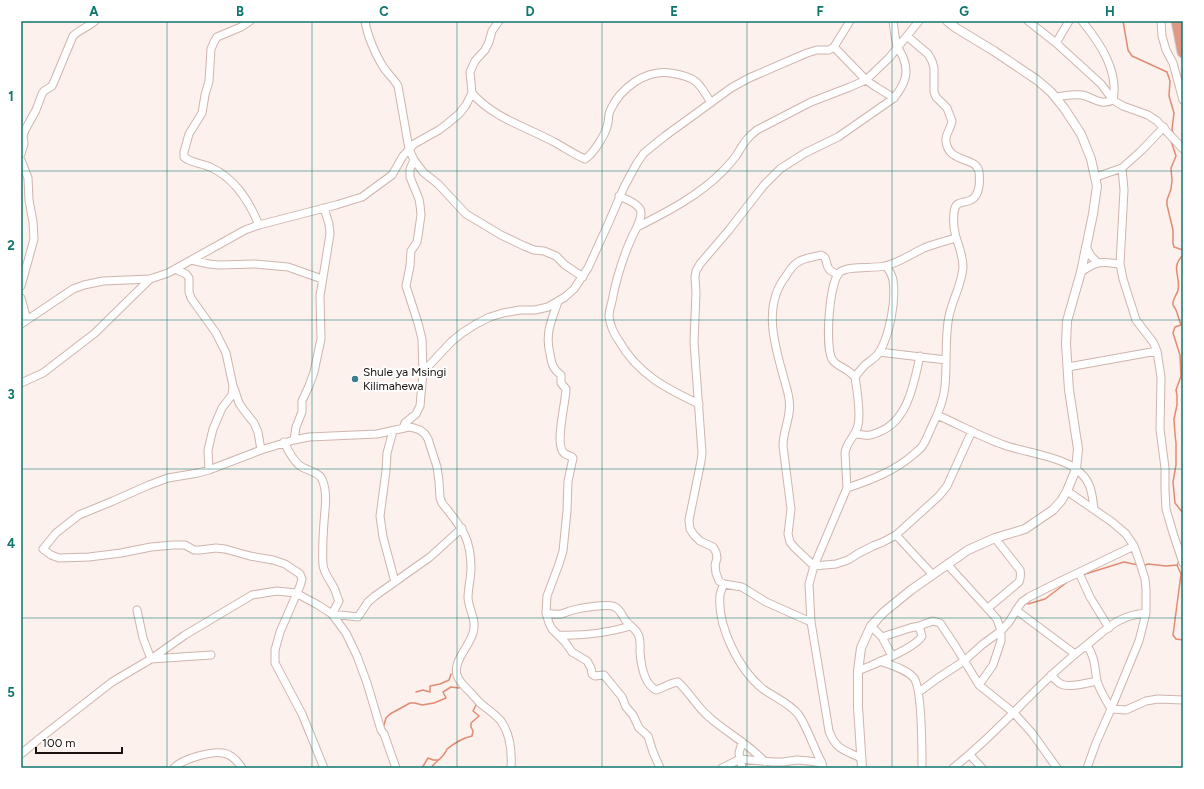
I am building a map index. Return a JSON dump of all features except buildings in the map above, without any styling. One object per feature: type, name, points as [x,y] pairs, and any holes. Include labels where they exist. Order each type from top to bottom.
[{"type":"highway","points":[[1177,21],[1183,52]]},
{"type":"street","points":[[21,154],[24,144],[25,130],[36,110],[42,94],[52,86],[73,36],[95,21]]},
{"type":"street","points":[[250,21],[241,27],[217,37],[214,42],[211,49],[210,81],[204,100],[202,113],[189,134],[184,157],[187,160],[208,166],[218,171],[232,182],[244,196],[259,225]]},
{"type":"street","points":[[365,21],[374,49],[383,67],[398,86],[409,148],[414,160],[423,172],[438,184],[466,214],[501,235],[524,246],[556,256],[565,265],[583,277]]},
{"type":"street","points":[[499,21],[492,30],[485,50],[475,61],[470,72],[472,93],[477,100],[501,117],[585,159],[592,153],[606,131],[609,112],[617,100],[624,91],[635,82],[645,77],[655,73],[668,73],[689,77],[695,80],[711,102]]},
{"type":"street","points":[[423,372],[451,342],[476,324],[490,317],[503,313],[520,310],[535,310],[548,307],[565,298],[574,289],[588,268],[619,196],[629,176],[644,154],[665,136],[731,88],[749,78],[807,53],[817,50],[829,50],[834,47],[850,21]]},
{"type":"street","points":[[811,622],[766,602],[742,587],[724,584],[719,581],[715,565],[717,558],[716,552],[713,547],[700,541],[690,529],[689,520],[702,453],[694,342],[696,293],[695,277],[696,271],[700,264],[773,175],[804,152],[838,137],[894,98],[903,87],[906,67],[894,35],[893,21]]},
{"type":"street","points":[[637,226],[675,207],[713,181],[729,164],[750,135],[811,102],[866,80],[889,58],[920,21]]},
{"type":"street","points":[[862,768],[858,707],[858,671],[861,648],[871,626],[884,612],[911,590],[968,550],[995,538],[1025,529],[1053,510],[1067,491],[1076,469],[1078,449],[1068,390],[1066,344],[1067,321],[1093,214],[1097,186],[1091,159],[1081,134],[1064,108],[1051,92],[1037,80],[947,21]]},
{"type":"street","points":[[1028,21],[1056,42],[1101,84],[1113,100],[1123,106],[1148,115],[1157,121],[1183,149]]},
{"type":"street","points":[[1056,42],[1069,21]]},
{"type":"street","points":[[1082,21],[1103,50],[1114,81],[1115,90],[1113,100]]},
{"type":"street","points":[[1160,21],[1166,50],[1173,63],[1183,100]]},
{"type":"street","points":[[847,488],[888,472],[905,462],[922,446],[938,415],[945,387],[948,322],[963,268],[961,252],[956,238],[954,209],[960,203],[970,200],[975,196],[979,186],[979,170],[977,166],[955,157],[947,147],[946,140],[952,122],[947,108],[936,97],[934,92],[934,68],[932,61],[928,54],[907,36]]},
{"type":"street","points":[[834,47],[866,80],[894,98]]},
{"type":"street","points":[[21,298],[24,322],[72,289],[84,285],[103,282],[150,278],[168,273],[245,230],[362,197],[392,175],[409,148],[418,141],[439,130],[459,114],[466,105],[472,93]]},
{"type":"street","points":[[1055,97],[1081,95],[1103,103],[1113,100]]},
{"type":"street","points":[[1096,177],[1122,168],[1164,127]]},
{"type":"street","points":[[21,160],[28,178],[34,239],[21,286]]},
{"type":"street","points":[[403,428],[405,423],[416,414],[420,406],[423,372],[422,339],[420,328],[406,286],[411,251],[417,242],[420,215],[419,200],[410,177],[410,169],[414,160]]},
{"type":"street","points":[[1122,168],[1124,190],[1120,264],[1123,279],[1136,320],[1153,342],[1157,352],[1161,377],[1160,429],[1165,468],[1164,490],[1166,508],[1183,561]]},
{"type":"street","points":[[619,196],[640,208],[640,216],[626,251],[613,295],[609,315],[614,334],[622,347],[647,375],[663,386],[699,404]]},
{"type":"street","points":[[294,440],[296,427],[302,412],[301,404],[312,379],[318,358],[320,339],[320,296],[330,234],[329,224],[324,208]]},
{"type":"street","points":[[861,758],[841,749],[833,742],[829,731],[811,622],[809,584],[814,566],[847,488],[845,447],[855,434],[859,416],[855,377],[836,364],[832,359],[828,341],[832,292],[838,275],[841,272],[849,269],[886,266],[925,248],[956,238]]},
{"type":"street","points":[[1086,247],[1091,256],[1097,262]]},
{"type":"street","points":[[838,275],[829,269],[823,255],[799,261],[778,288],[772,310],[774,334],[790,408],[783,436],[783,446],[791,509],[788,534],[790,542],[795,548],[814,566],[836,564],[848,560],[896,535],[939,496],[947,486],[972,431]]},
{"type":"street","points":[[191,260],[219,265],[255,264],[288,267],[322,279]]},
{"type":"street","points":[[1080,272],[1097,262],[1120,264]]},
{"type":"street","points":[[855,377],[864,366],[876,357],[890,322],[893,280],[886,266]]},
{"type":"street","points":[[175,269],[186,274],[189,278],[189,292],[191,298],[206,318],[222,344],[239,403],[254,423],[258,432],[261,450]]},
{"type":"street","points":[[21,383],[43,373],[95,333],[150,278]]},
{"type":"street","points":[[558,302],[549,326],[548,344],[552,364],[561,375],[560,381],[566,389],[561,421],[560,439],[562,450],[563,453],[573,458],[568,481],[563,552],[548,596],[546,613],[552,629],[572,652],[587,661],[591,668],[592,674],[595,676],[604,675],[614,686],[622,697],[626,707],[633,715],[639,728],[648,736],[660,768]]},
{"type":"street","points":[[879,352],[946,360]]},
{"type":"street","points":[[1068,367],[1157,352]]},
{"type":"street","points":[[855,434],[871,435],[885,430],[896,421],[905,407],[912,391],[920,356]]},
{"type":"street","points":[[209,470],[208,450],[213,429],[222,408],[232,395],[233,386]]},
{"type":"street","points":[[938,415],[972,431],[1019,450],[1066,463],[1076,469],[1089,483],[1094,509]]},
{"type":"street","points":[[324,768],[302,714],[276,664],[276,650],[280,632],[300,586],[302,579],[300,574],[285,564],[273,560],[250,556],[225,549],[216,548],[194,550],[185,545],[151,547],[89,557],[59,558],[51,555],[43,549],[56,533],[79,515],[114,502],[149,485],[168,478],[209,470],[284,442],[309,437],[377,434],[409,427],[420,430],[428,439],[437,467],[440,498],[442,503],[462,528],[470,553],[471,568],[468,596],[474,620],[474,628],[472,636],[458,663],[456,670],[457,676],[480,703],[502,722],[508,739],[512,758],[511,768]]},
{"type":"street","points":[[393,431],[387,453],[380,516],[383,537],[395,582]]},
{"type":"street","points":[[284,442],[292,458],[298,465],[319,475],[325,488],[326,496],[323,535],[323,566],[339,601],[332,614]]},
{"type":"street","points":[[1067,491],[1112,522],[1126,534],[1134,546],[1145,578],[1146,589],[1146,613],[1137,646],[1087,768]]},
{"type":"street","points":[[332,614],[358,617],[368,602],[375,596],[430,557],[462,528]]},
{"type":"street","points":[[896,535],[932,574]]},
{"type":"street","points":[[988,608],[1019,582],[1021,578],[1020,570],[995,538]]},
{"type":"street","points":[[919,692],[964,661],[983,644],[1001,631],[1010,622],[1022,602],[1029,597],[1134,546]]},
{"type":"street","points":[[948,564],[997,619],[1001,631],[1001,641],[996,659],[979,685]]},
{"type":"street","points":[[1079,573],[1090,597],[1109,628]]},
{"type":"street","points":[[724,584],[720,594],[720,608],[730,643],[738,659],[745,671],[762,688],[786,703],[798,714],[822,765]]},
{"type":"street","points":[[21,754],[38,739],[112,682],[151,659],[202,624],[252,595],[277,591],[296,593],[324,608],[332,614],[346,633],[357,656],[367,683],[381,730],[384,734],[396,768]]},
{"type":"street","points":[[546,613],[561,614],[574,610],[608,605],[614,606],[619,610],[627,623],[634,628],[639,635],[642,664],[647,682],[651,688],[656,690],[678,682],[709,717],[751,748],[765,762]]},
{"type":"street","points":[[137,610],[143,638],[151,659]]},
{"type":"street","points":[[1016,610],[1075,654]]},
{"type":"street","points":[[954,768],[970,755],[1051,675],[1075,654],[1118,621],[1130,616],[1146,613]]},
{"type":"street","points":[[882,637],[933,621],[940,623],[956,646],[979,685],[1014,713],[1032,733],[1057,768]]},
{"type":"street","points":[[558,635],[597,633],[613,631],[631,626]]},
{"type":"street","points":[[871,626],[882,637],[892,656]]},
{"type":"street","points":[[858,671],[908,648],[921,638],[922,636],[919,626]]},
{"type":"street","points":[[1087,645],[1095,660],[1097,681],[1103,696],[1111,709]]},
{"type":"street","points":[[151,659],[212,655]]},
{"type":"street","points":[[880,661],[900,668],[915,679],[919,692],[922,768]]},
{"type":"street","points":[[1051,675],[1063,685],[1082,684],[1097,681]]},
{"type":"street","points":[[1111,709],[1126,710],[1146,701],[1182,701]]},
{"type":"street","points":[[742,742],[739,753],[742,768]]},
{"type":"street","points":[[174,768],[182,762],[196,757],[211,753],[225,753],[236,759],[242,768]]},
{"type":"street","points":[[970,755],[982,768]]},
{"type":"street","points":[[722,768],[740,759],[782,765],[797,760],[809,761],[822,765]]},
{"type":"waterway","points":[[1123,21],[1128,50],[1132,56],[1167,72],[1170,81],[1169,96],[1174,113],[1172,129],[1173,134]]},
{"type":"waterway","points":[[1172,141],[1176,156],[1171,168],[1172,180],[1167,205],[1173,230],[1174,247],[1183,250]]},
{"type":"waterway","points":[[1183,255],[1176,268],[1179,285],[1173,303],[1181,325],[1175,327],[1173,333],[1180,355],[1181,376],[1176,390],[1177,405],[1174,419],[1176,465],[1173,482],[1175,503],[1183,513]]},
{"type":"waterway","points":[[1179,561],[1177,565],[1181,574],[1173,635],[1176,639],[1183,640]]},
{"type":"waterway","points":[[1082,575],[1124,562],[1138,565]]},
{"type":"waterway","points":[[1143,566],[1148,564],[1166,566],[1177,565]]},
{"type":"waterway","points":[[1028,604],[1045,599],[1066,583]]},
{"type":"waterway","points":[[416,692],[423,690],[430,692],[430,686],[449,680],[451,674]]},
{"type":"waterway","points":[[384,725],[386,718],[390,714],[410,703],[422,705],[434,703],[446,698],[443,692],[451,687],[459,688]]},
{"type":"waterway","points":[[431,768],[444,755],[447,749],[462,739],[472,736],[473,731],[471,723],[479,716],[473,711],[477,703]]},
{"type":"waterway","points":[[422,768],[428,758],[438,760]]},
{"type":"place","name":"Shule ya Msingi Kilimahewa","points":[[355,379]]}]
